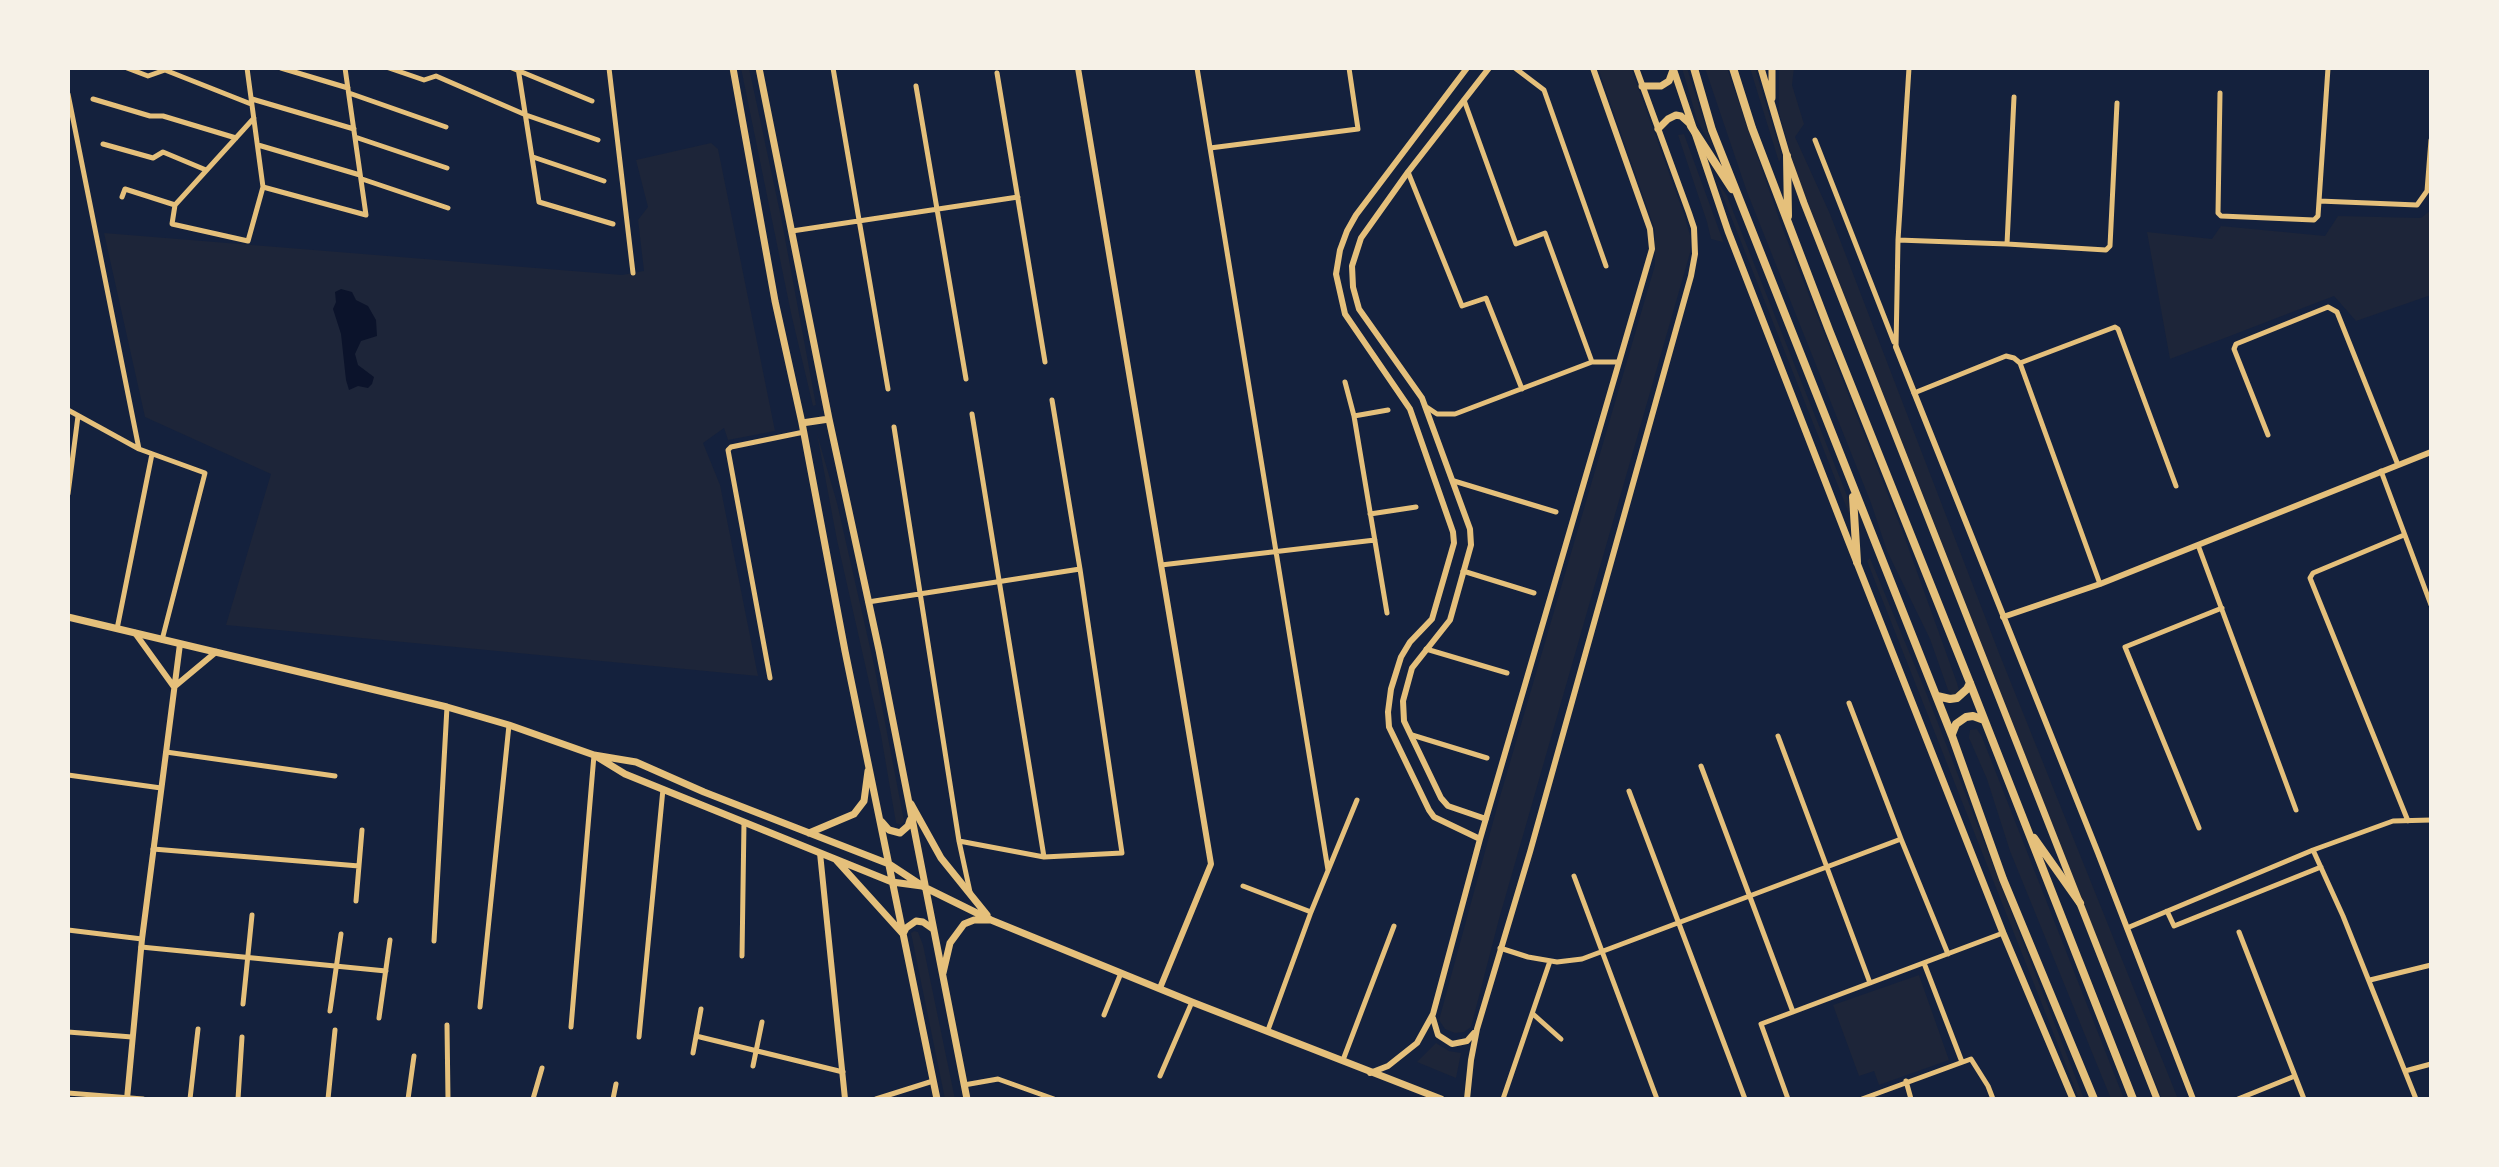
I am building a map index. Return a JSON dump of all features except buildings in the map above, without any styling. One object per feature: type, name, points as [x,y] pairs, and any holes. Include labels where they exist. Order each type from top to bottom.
[{"type":"highway","points":[[1694,68],[1712,130],[1952,736],[2003,879],[2094,1099]]},
{"type":"highway","points":[[1733,68],[1789,224],[2133,1099]]},
{"type":"highway","points":[[1691,126],[1743,207]]},
{"type":"highway","points":[[1787,156],[1789,224]]},
{"type":"highway","points":[[1852,488],[1857,562]]},
{"type":"highway","points":[[1936,695],[1942,699],[1957,698],[1970,683]]},
{"type":"highway","points":[[1952,736],[1961,719],[1973,716],[1985,720]]},
{"type":"highway","points":[[2027,828],[2080,903]]},
{"type":"main road","points":[[733,68],[775,301],[937,1099]]},
{"type":"main road","points":[[759,68],[967,1099]]},
{"type":"main road","points":[[1642,86],[1661,86],[1669,81],[1673,68]]},
{"type":"main road","points":[[1673,68],[1728,231],[2003,933],[2073,1099]]},
{"type":"main road","points":[[1761,68],[1787,156],[2157,1099]]},
{"type":"main road","points":[[1772,68],[1773,108]]},
{"type":"main road","points":[[1658,129],[1676,115],[1691,126]]},
{"type":"main road","points":[[803,427],[829,419]]},
{"type":"main road","points":[[68,617],[447,707],[594,755],[636,762],[889,864],[924,887],[991,920],[1441,1099]]},
{"type":"main road","points":[[594,755],[625,774],[892,882],[924,887]]},
{"type":"main road","points":[[809,833],[854,814],[864,801],[869,761]]},
{"type":"main road","points":[[907,794],[941,858],[991,920]]},
{"type":"main road","points":[[879,817],[889,830],[900,833],[908,826],[910,814]]},
{"type":"main road","points":[[836,859],[903,934]]},
{"type":"main road","points":[[943,975],[950,943],[964,924],[974,920],[991,920]]},
{"type":"main road","points":[[903,934],[916,921],[933,930]]},
{"type":"street","points":[[127,68],[148,76],[165,70],[252,102],[354,133],[447,168]]},
{"type":"street","points":[[247,68],[258,145],[263,187],[248,241],[172,224],[175,205],[254,118]]},
{"type":"street","points":[[281,68],[446,127]]},
{"type":"street","points":[[263,187],[366,215],[345,68]]},
{"type":"street","points":[[389,68],[424,80],[436,76],[526,115],[598,140]]},
{"type":"street","points":[[609,68],[633,273]]},
{"type":"street","points":[[833,68],[888,389]]},
{"type":"street","points":[[1078,68],[1211,864],[1160,988]]},
{"type":"street","points":[[1197,68],[1328,870]]},
{"type":"street","points":[[1210,148],[1358,129],[1349,68]]},
{"type":"street","points":[[1467,68],[1356,215],[1340,250],[1336,274],[1345,314],[1410,409],[1453,532],[1454,543],[1432,619],[1410,642],[1401,657],[1391,689],[1389,727],[1434,817],[1480,839]]},
{"type":"street","points":[[1486,819],[1448,806],[1441,798],[1404,721],[1403,701],[1412,668],[1450,620],[1471,545],[1470,529],[1425,406],[1359,309],[1352,266],[1361,238],[1489,68]]},
{"type":"street","points":[[1515,68],[1544,90],[1606,266]]},
{"type":"street","points":[[1370,1073],[1388,1066],[1417,1043],[1433,1014],[1480,839],[1652,249],[1652,239],[1593,68]]},
{"type":"street","points":[[1467,1099],[1477,1029],[1530,852],[1695,254],[1694,228],[1636,68]]},
{"type":"street","points":[[1896,347],[1898,240],[1909,68]]},
{"type":"street","points":[[2220,93],[2218,213],[2221,216],[2314,220],[2318,216],[2328,68]]},
{"type":"street","points":[[516,69],[539,202],[613,224]]},
{"type":"street","points":[[516,69],[592,101]]},
{"type":"street","points":[[997,73],[1045,362]]},
{"type":"street","points":[[916,86],[966,379]]},
{"type":"street","points":[[68,94],[70,117],[139,449]]},
{"type":"street","points":[[2007,244],[2014,97]]},
{"type":"street","points":[[93,99],[236,138]]},
{"type":"street","points":[[1464,99],[1516,244],[1545,233],[1592,362]]},
{"type":"street","points":[[1898,240],[2109,249],[2117,103]]},
{"type":"street","points":[[1815,140],[2193,1099]]},
{"type":"street","points":[[2319,201],[2417,205],[2429,191],[2431,140]]},
{"type":"street","points":[[103,144],[153,158],[163,152],[206,170]]},
{"type":"street","points":[[258,145],[360,176],[448,208]]},
{"type":"street","points":[[533,157],[604,181]]},
{"type":"street","points":[[1408,172],[1462,306],[1486,298],[1522,389]]},
{"type":"street","points":[[122,197],[125,189],[175,205]]},
{"type":"street","points":[[792,231],[1018,197]]},
{"type":"street","points":[[2268,435],[2234,349],[2236,344],[2328,307],[2333,308],[2398,465]]},
{"type":"street","points":[[2020,363],[2115,327],[2118,329],[2176,486]]},
{"type":"street","points":[[1914,393],[2006,356],[2020,363],[2100,584]]},
{"type":"street","points":[[1425,406],[1437,414],[1455,414],[1592,362],[1620,362]]},
{"type":"street","points":[[1345,382],[1354,416],[1387,613]]},
{"type":"street","points":[[959,841],[1044,857],[1122,853],[1052,400]]},
{"type":"street","points":[[68,410],[139,449],[205,473],[162,640]]},
{"type":"street","points":[[1354,416],[1388,410]]},
{"type":"street","points":[[972,414],[1044,857]]},
{"type":"street","points":[[68,494],[78,416]]},
{"type":"street","points":[[770,678],[728,450],[803,427]]},
{"type":"street","points":[[894,427],[959,841],[971,897]]},
{"type":"street","points":[[2003,617],[2100,584],[2431,452]]},
{"type":"street","points":[[117,629],[152,454]]},
{"type":"street","points":[[2381,471],[2431,605]]},
{"type":"street","points":[[1454,481],[1556,512]]},
{"type":"street","points":[[1370,514],[1416,507]]},
{"type":"street","points":[[2404,535],[2313,573],[2310,578],[2408,821]]},
{"type":"street","points":[[1161,565],[1375,540]]},
{"type":"street","points":[[2198,545],[2296,810]]},
{"type":"street","points":[[868,602],[1080,569]]},
{"type":"street","points":[[1463,571],[1534,593]]},
{"type":"street","points":[[2199,828],[2125,647],[2222,608]]},
{"type":"street","points":[[135,633],[174,687]]},
{"type":"street","points":[[127,1098],[141,943],[180,644]]},
{"type":"street","points":[[1426,649],[1507,673]]},
{"type":"street","points":[[174,687],[216,652]]},
{"type":"street","points":[[1849,703],[1948,954]]},
{"type":"street","points":[[434,941],[447,707]]},
{"type":"street","points":[[480,1007],[509,725]]},
{"type":"street","points":[[1410,735],[1487,758]]},
{"type":"street","points":[[1778,736],[1870,983]]},
{"type":"street","points":[[166,752],[335,776]]},
{"type":"street","points":[[571,1027],[594,755]]},
{"type":"street","points":[[1701,766],[1793,1012]]},
{"type":"street","points":[[68,775],[161,788]]},
{"type":"street","points":[[639,1037],[663,789]]},
{"type":"street","points":[[1629,791],[1745,1099]]},
{"type":"street","points":[[1268,1030],[1311,912],[1357,800]]},
{"type":"street","points":[[1450,824],[1455,825],[1462,820],[1456,809]]},
{"type":"street","points":[[2127,928],[2313,850],[2393,821],[2431,820]]},
{"type":"street","points":[[742,956],[744,822]]},
{"type":"street","points":[[356,901],[362,830]]},
{"type":"street","points":[[1500,948],[1550,961],[1582,959],[1901,839]]},
{"type":"street","points":[[153,849],[359,866]]},
{"type":"street","points":[[2313,850],[2370,980],[2416,1099]]},
{"type":"street","points":[[820,853],[845,1099]]},
{"type":"street","points":[[2167,911],[2174,926],[2321,867]]},
{"type":"street","points":[[1574,876],[1657,1099]]},
{"type":"street","points":[[1243,886],[1311,912]]},
{"type":"street","points":[[243,1004],[252,915]]},
{"type":"street","points":[[1343,1060],[1394,926]]},
{"type":"street","points":[[68,930],[248,958],[386,971]]},
{"type":"street","points":[[2239,932],[2304,1099]]},
{"type":"street","points":[[1788,1099],[1761,1024],[2003,933]]},
{"type":"street","points":[[330,1011],[341,934]]},
{"type":"street","points":[[379,1018],[390,940]]},
{"type":"street","points":[[1503,1099],[1550,961]]},
{"type":"street","points":[[1924,963],[1962,1062]]},
{"type":"street","points":[[2370,980],[2431,965]]},
{"type":"street","points":[[1104,1015],[1121,972]]},
{"type":"street","points":[[1160,1076],[1192,1002]]},
{"type":"street","points":[[693,1053],[701,1009]]},
{"type":"street","points":[[1433,1014],[1438,1035],[1452,1044],[1467,1041],[1477,1029]]},
{"type":"street","points":[[1533,1014],[1561,1039]]},
{"type":"street","points":[[753,1066],[762,1022]]},
{"type":"street","points":[[447,1025],[448,1099]]},
{"type":"street","points":[[190,1099],[198,1029]]},
{"type":"street","points":[[328,1099],[335,1030]]},
{"type":"street","points":[[68,1032],[132,1037]]},
{"type":"street","points":[[696,1036],[843,1072]]},
{"type":"street","points":[[238,1099],[242,1037]]},
{"type":"street","points":[[408,1099],[414,1056]]},
{"type":"street","points":[[1862,1099],[1971,1059],[1993,1099]]},
{"type":"street","points":[[2405,1071],[2431,1064]]},
{"type":"street","points":[[533,1099],[542,1068]]},
{"type":"street","points":[[2238,1099],[2295,1076]]},
{"type":"street","points":[[964,1085],[998,1079],[1054,1099]]},
{"type":"street","points":[[876,1099],[933,1081]]},
{"type":"street","points":[[1906,1081],[1911,1099]]},
{"type":"street","points":[[613,1099],[616,1084]]},
{"type":"street","points":[[68,1093],[143,1099]]},
{"type":"shaded area","points":[[741,68],[749,68],[781,217],[816,405],[813,406],[791,313]]},
{"type":"shaded area","points":[[1598,68],[1631,68],[1684,214],[1690,235],[1690,253],[1499,919],[1471,1027],[1455,1033],[1445,1029],[1439,1020],[1499,800],[1655,265],[1655,230]]},
{"type":"shaded area","points":[[1682,68],[1687,68],[1713,149],[1697,120]]},
{"type":"shaded area","points":[[1705,68],[1727,68],[1782,227],[1902,530],[1957,683],[1959,690],[1956,694],[1948,690],[1930,639],[1887,551],[1871,503],[1747,192]]},
{"type":"shaded area","points":[[1750,68],[1755,68],[1782,156],[1779,162]]},
{"type":"shaded area","points":[[1779,68],[1794,68],[1792,85],[1804,124],[1795,137],[1830,214],[1999,653],[2178,1099],[2162,1099],[1796,173],[1779,113]]},
{"type":"shaded area","points":[[1684,134],[1723,242],[1711,239],[1678,135]]},
{"type":"shaded area","points":[[711,143],[718,149],[775,431],[728,440],[724,428],[703,443],[720,485],[758,676],[226,625],[271,474],[145,417],[104,233],[622,275],[644,271],[638,220],[648,207],[636,160]]},
{"type":"shaded area","points":[[1716,179],[1727,196],[1848,498],[1850,516]]},
{"type":"shaded area","points":[[2431,210],[2431,295],[2356,321],[2334,296],[2170,359],[2147,232],[2212,239],[2221,226],[2325,236],[2338,216],[2421,218]]},
{"type":"shaded area","points":[[341,289],[352,292],[356,300],[368,306],[376,320],[377,336],[361,341],[355,354],[358,365],[374,377],[368,388],[358,386],[349,390],[346,380],[341,334],[333,309],[335,292]]},
{"type":"shaded area","points":[[817,434],[837,503],[874,665],[904,821],[901,825],[896,823],[881,735],[837,540]]},
{"type":"shaded area","points":[[1870,558],[1925,690],[2084,1099],[2079,1099],[1867,561]]},
{"type":"shaded area","points":[[1977,729],[2124,1099],[2111,1099],[2010,851],[1987,779],[1969,738],[1970,730]]},
{"type":"shaded area","points":[[918,932],[923,945],[955,1099],[945,1099],[911,933]]},
{"type":"shaded area","points":[[1919,975],[1949,1060],[1879,1085],[1874,1071],[1859,1076],[1833,1005]]},
{"type":"shaded area","points":[[1436,1043],[1449,1051],[1461,1053],[1456,1078],[1417,1062]]}]
